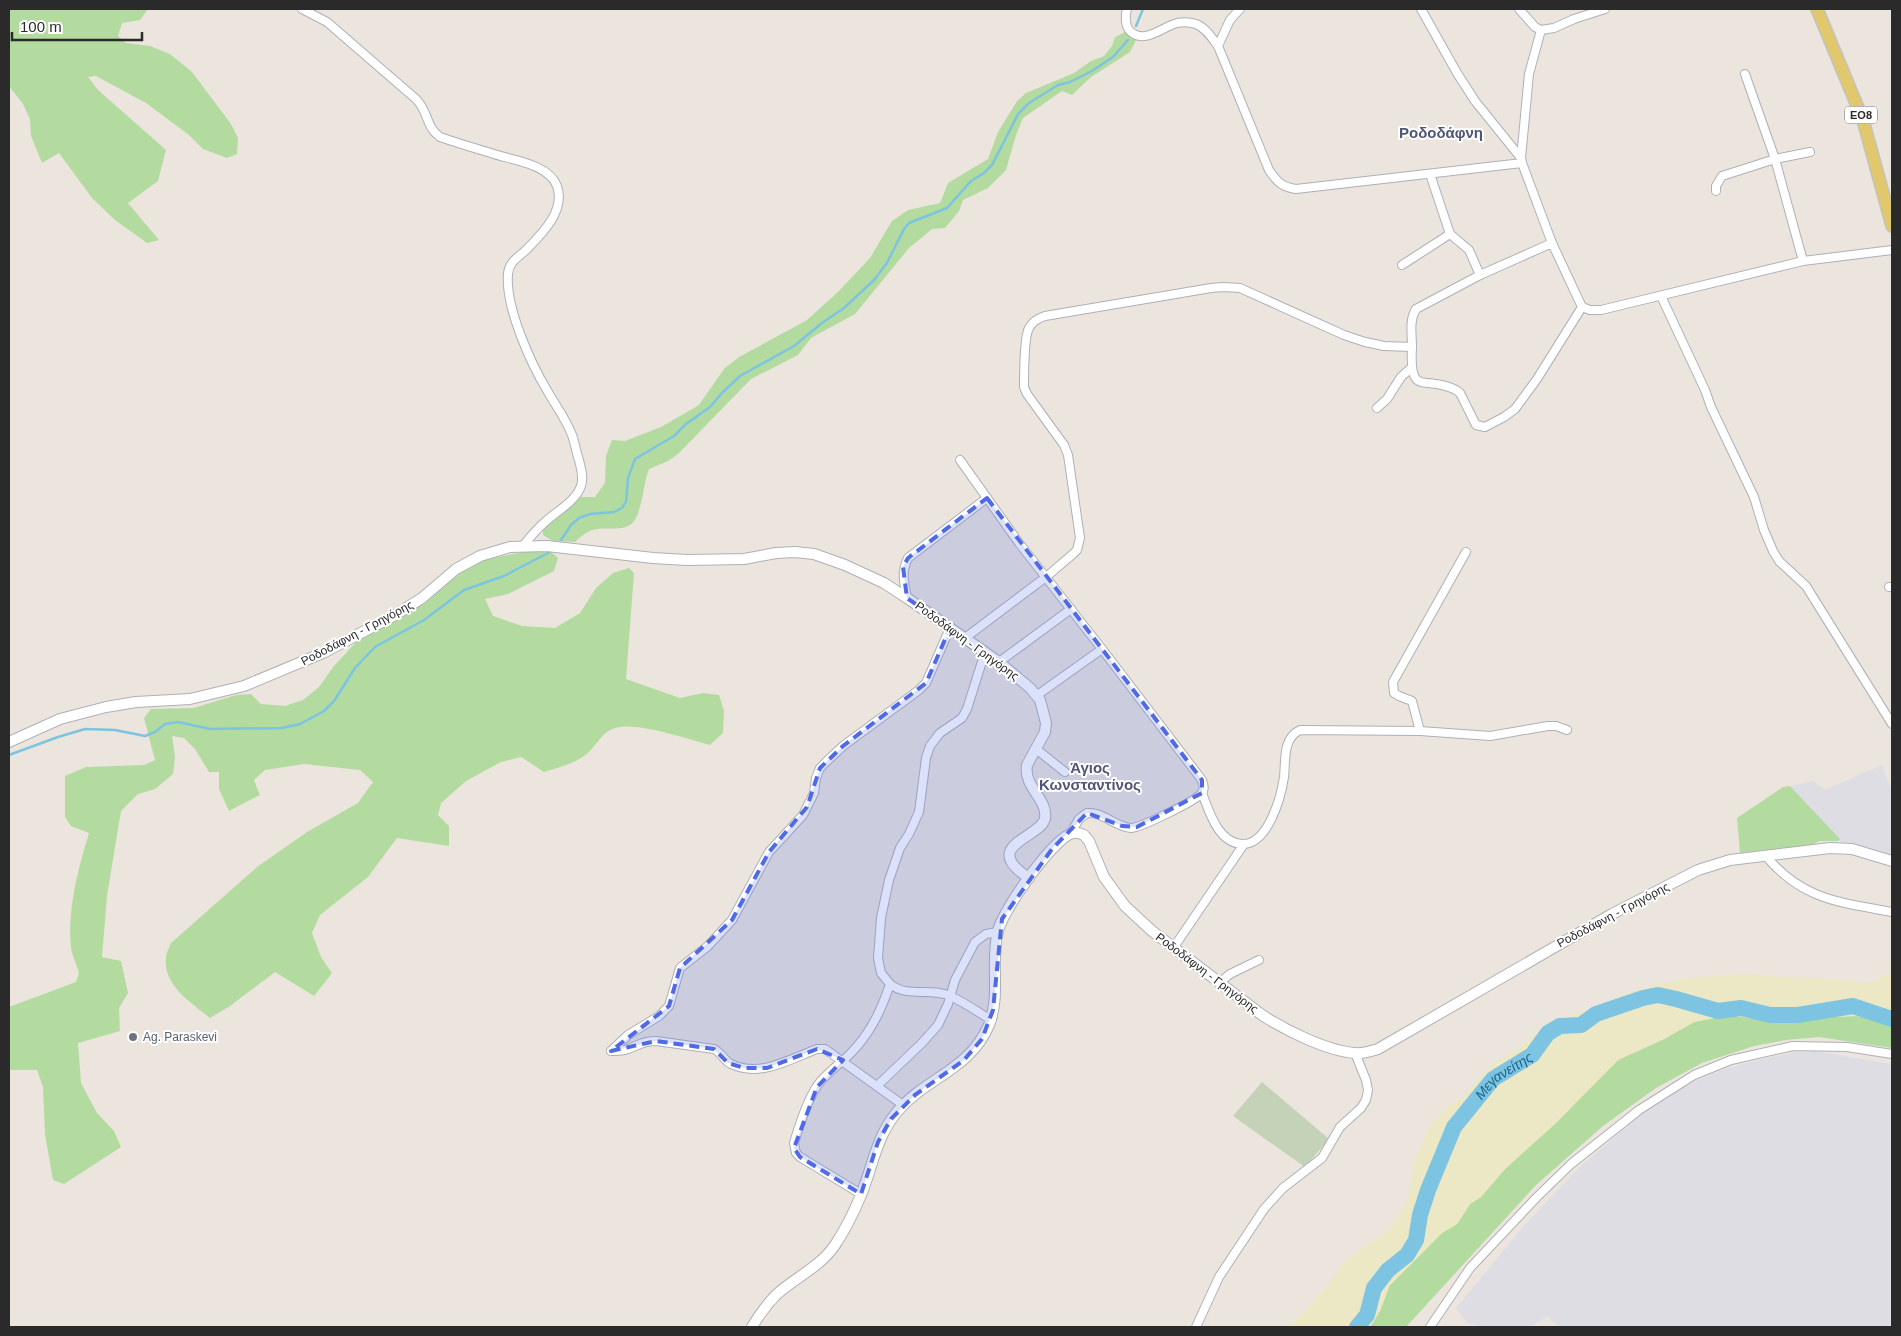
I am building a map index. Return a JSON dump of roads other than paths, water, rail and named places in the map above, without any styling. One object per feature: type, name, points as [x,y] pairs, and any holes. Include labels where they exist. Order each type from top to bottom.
[{"type":"main road","name":"ΕΟ8","points":[[1817,9],[1863,120],[1892,226]]},
{"type":"main road","name":"Ροδοδάφνη - Γρηγόρης","points":[[9,742],[60,720],[88,711],[136,702],[190,699],[244,686],[323,653],[395,615],[412,605],[456,569],[496,550],[523,546],[548,546],[652,558],[678,559],[744,559],[776,553],[795,552],[814,554],[845,564],[862,572],[907,598],[1015,674],[1036,696],[1043,709],[1046,723],[1045,732],[1027,764],[1027,778],[1043,806],[1045,820],[1042,825],[1016,842],[1010,855],[1014,867],[1029,878]]},
{"type":"main road","name":"Ροδοδάφνη - Γρηγόρης","points":[[1071,833],[1077,832],[1084,835],[1089,842],[1104,877],[1125,906],[1140,921],[1219,983],[1280,1027],[1315,1041],[1355,1053],[1378,1049],[1604,919],[1682,877],[1721,862],[1814,849],[1838,848],[1873,854],[1892,861]]},
{"type":"main road","points":[[752,1327],[778,1294],[824,1258],[841,1235],[861,1194],[878,1142],[891,1120],[903,1105],[968,1056],[982,1040],[990,1020],[995,996],[998,932],[1006,911],[1052,849],[1071,833]]},
{"type":"street","points":[[302,9],[327,22],[416,99],[423,106],[428,124],[433,132],[440,137],[534,166],[551,178],[557,186],[558,201],[555,213],[548,226],[511,264],[508,272],[508,286],[512,309],[521,335],[547,391],[572,434],[582,474],[581,486],[576,494],[544,522],[523,546]]},
{"type":"street","points":[[1127,9],[1126,23],[1128,30],[1137,36],[1154,34],[1178,22],[1204,28],[1218,46],[1270,170],[1277,182],[1287,188],[1296,189],[1430,174],[1521,161]]},
{"type":"street","points":[[1218,46],[1230,20],[1239,9]]},
{"type":"street","points":[[1421,9],[1475,101],[1521,161],[1552,243],[1582,307],[1590,310],[1601,310],[1803,260],[1892,250]]},
{"type":"street","points":[[1519,9],[1535,27],[1541,30],[1554,28],[1588,12],[1605,9]]},
{"type":"street","points":[[1521,161],[1529,74],[1541,30]]},
{"type":"street","points":[[1745,74],[1775,159],[1803,260]]},
{"type":"street","points":[[1716,192],[1716,186],[1722,176],[1775,159],[1810,152]]},
{"type":"street","points":[[1430,174],[1450,234],[1469,250],[1480,275]]},
{"type":"street","points":[[1402,265],[1450,234]]},
{"type":"street","points":[[1552,243],[1480,275],[1416,309],[1412,315],[1411,324],[1411,368],[1415,378],[1419,381],[1456,390],[1460,393],[1476,425],[1485,427],[1515,409],[1582,307]]},
{"type":"street","points":[[965,638],[1046,577],[1073,554],[1079,544],[1080,538],[1068,455],[1064,445],[1026,394],[1024,387],[1029,328],[1040,318],[1202,290],[1233,287],[1264,298],[1344,335],[1384,346],[1412,347]]},
{"type":"street","points":[[1660,296],[1705,390],[1713,413],[1754,497],[1764,530],[1773,551],[1779,561],[1806,586],[1892,724]]},
{"type":"street","points":[[1378,408],[1387,399],[1401,377],[1411,368]]},
{"type":"street","points":[[960,460],[986,498],[1202,780],[1204,786],[1202,793],[1192,801],[1137,827],[1122,826],[1097,814],[1087,813],[1079,819],[1071,833]]},
{"type":"street","points":[[907,598],[902,576],[903,567],[908,558],[986,498]]},
{"type":"street","points":[[1420,730],[1412,701],[1394,693],[1393,682],[1466,552]]},
{"type":"street","points":[[999,662],[1071,609]]},
{"type":"street","points":[[903,1105],[824,1049],[817,1049],[768,1068],[744,1068],[728,1063],[721,1053],[714,1049],[656,1040],[646,1041],[628,1049],[612,1052],[628,1036],[659,1016],[668,1006],[680,968],[708,946],[732,920],[769,852],[803,815],[814,793],[816,778],[820,768],[843,746],[926,683],[950,628]]},
{"type":"street","points":[[1036,696],[1102,649]]},
{"type":"street","points":[[985,652],[967,710],[962,718],[940,733],[930,746],[926,758],[919,812],[912,829],[900,848],[889,880],[882,918],[878,958],[881,973],[890,984],[904,992],[917,990],[950,995],[990,1020]]},
{"type":"street","points":[[1202,793],[1211,815],[1222,834],[1233,842],[1244,844],[1258,839],[1266,830],[1274,812],[1284,777],[1285,754],[1294,733],[1300,730],[1420,730],[1490,736],[1548,726],[1556,726],[1567,730]]},
{"type":"street","points":[[1036,748],[1065,772]]},
{"type":"street","points":[[1174,947],[1244,844]]},
{"type":"street","points":[[1765,856],[1785,877],[1803,889],[1825,898],[1892,912]]},
{"type":"street","points":[[877,1086],[934,1031],[943,1018],[959,972],[975,942],[986,934],[998,932]]},
{"type":"street","points":[[1219,983],[1230,974],[1259,960]]},
{"type":"street","points":[[861,1194],[800,1157],[794,1148],[795,1139],[817,1087],[824,1077],[855,1049],[872,1027],[884,1003],[890,984]]},
{"type":"street","points":[[1430,1327],[1470,1268],[1571,1164],[1639,1110],[1694,1075],[1731,1060],[1793,1046],[1847,1047],[1892,1054]]},
{"type":"street","points":[[1196,1327],[1219,1277],[1264,1209],[1283,1188],[1322,1158],[1336,1132],[1361,1108],[1366,1100],[1368,1090],[1366,1080],[1355,1053]]},
{"type":"waterway","points":[[1136,26],[1143,9]]},
{"type":"waterway","points":[[561,540],[571,525],[579,518],[590,514],[614,512],[622,508],[626,502],[628,478],[635,459],[674,436],[686,424],[710,407],[740,376],[794,346],[844,308],[874,280],[887,263],[909,223],[947,208],[971,181],[984,173],[992,165],[1018,114],[1029,103],[1058,85],[1070,82],[1092,71],[1113,57],[1128,40]]},
{"type":"waterway","points":[[9,755],[85,729],[115,730],[145,736],[155,732],[165,724],[178,722],[210,729],[282,728],[300,724],[324,711],[334,701],[355,668],[375,647],[424,620],[464,590],[504,576],[548,553]]},
{"type":"waterway","name":"Μεγανείτης","points":[[1357,1327],[1367,1315],[1374,1288],[1388,1270],[1407,1255],[1416,1240],[1420,1215],[1428,1190],[1454,1127],[1493,1079],[1532,1055],[1548,1033],[1560,1026],[1581,1025],[1596,1014],[1643,998],[1658,995],[1718,1011],[1741,1008],[1770,1015],[1798,1015],[1853,1006],[1892,1019]]},
{"type":"place","name":"Ag. Paraskevi","points":[[133,1037]]},
{"type":"district","name":"Ροδοδάφνη","points":[[1441,132]]},
{"type":"district","name":"Άγιος Κωνσταντίνος","points":[[1090,776]]}]
